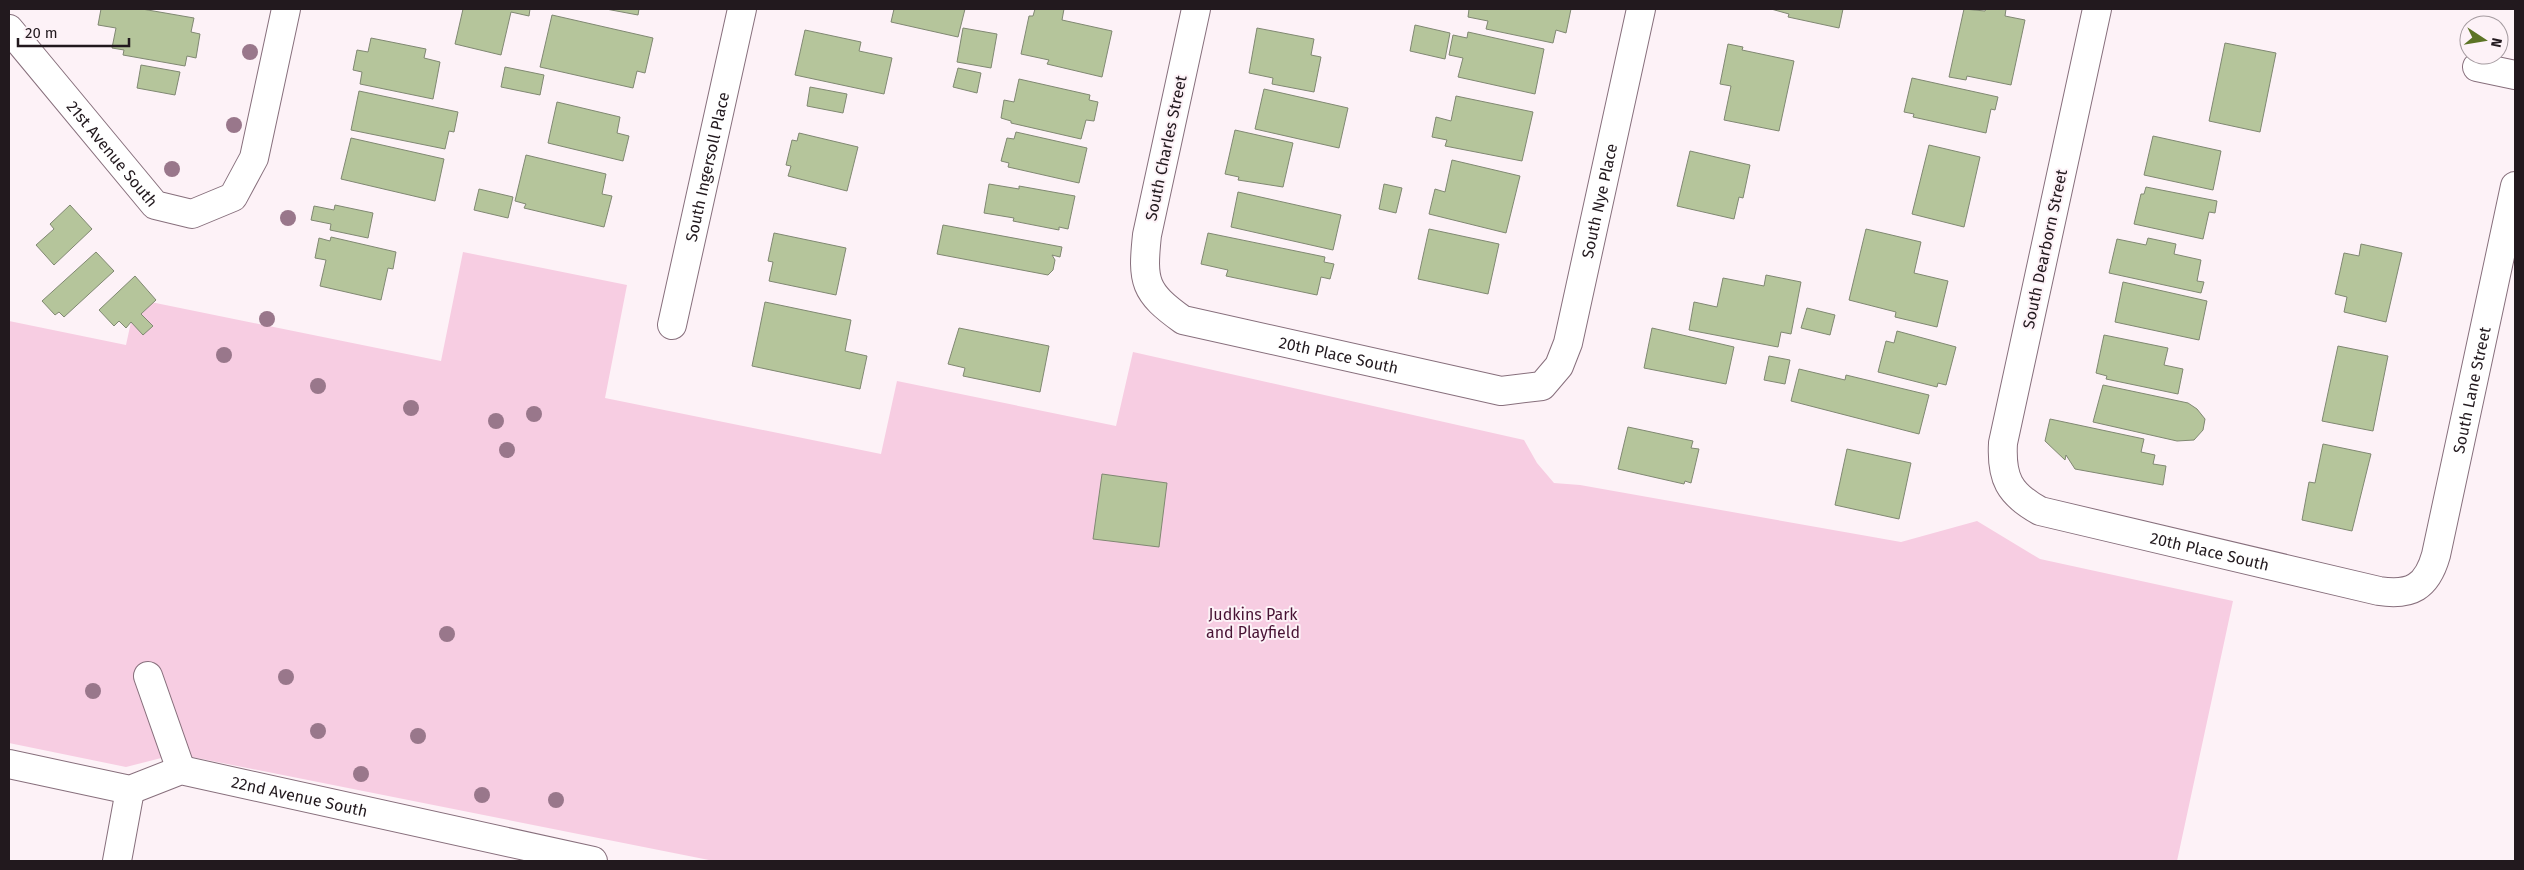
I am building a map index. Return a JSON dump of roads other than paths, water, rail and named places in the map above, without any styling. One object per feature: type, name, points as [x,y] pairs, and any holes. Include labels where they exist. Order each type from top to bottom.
[{"type":"street","name":"21st Avenue South","points":[[9,29],[155,205],[192,214],[233,198],[254,158],[286,9]]},
{"type":"street","name":"South Ingersoll Place","points":[[672,325],[742,9]]},
{"type":"street","name":"South Charles Street","points":[[1149,288],[1144,262],[1147,235],[1196,9]]},
{"type":"street","name":"South Nye Place","points":[[1542,386],[1559,366],[1568,343],[1641,9]]},
{"type":"street","name":"South Dearborn Street","points":[[2011,488],[2002,466],[2003,443],[2097,9]]},
{"type":"street","points":[[2477,67],[2515,75]]},
{"type":"street","name":"South Lane Street","points":[[2416,588],[2431,573],[2436,555],[2514,199]]},
{"type":"street","name":"20th Place South","points":[[1149,288],[1161,305],[1183,320],[1502,391],[1542,386]]},
{"type":"street","name":"20th Place South","points":[[2011,488],[2022,501],[2040,511],[2379,591],[2397,594],[2416,588]]},
{"type":"street","points":[[9,764],[130,790],[181,770],[148,676]]},
{"type":"street","name":"22nd Avenue South","points":[[181,770],[593,861]]},
{"type":"street","points":[[117,861],[130,790]]},
{"type":"park label","name":"Judkins Park and Playfield","points":[[1253,623]]}]
